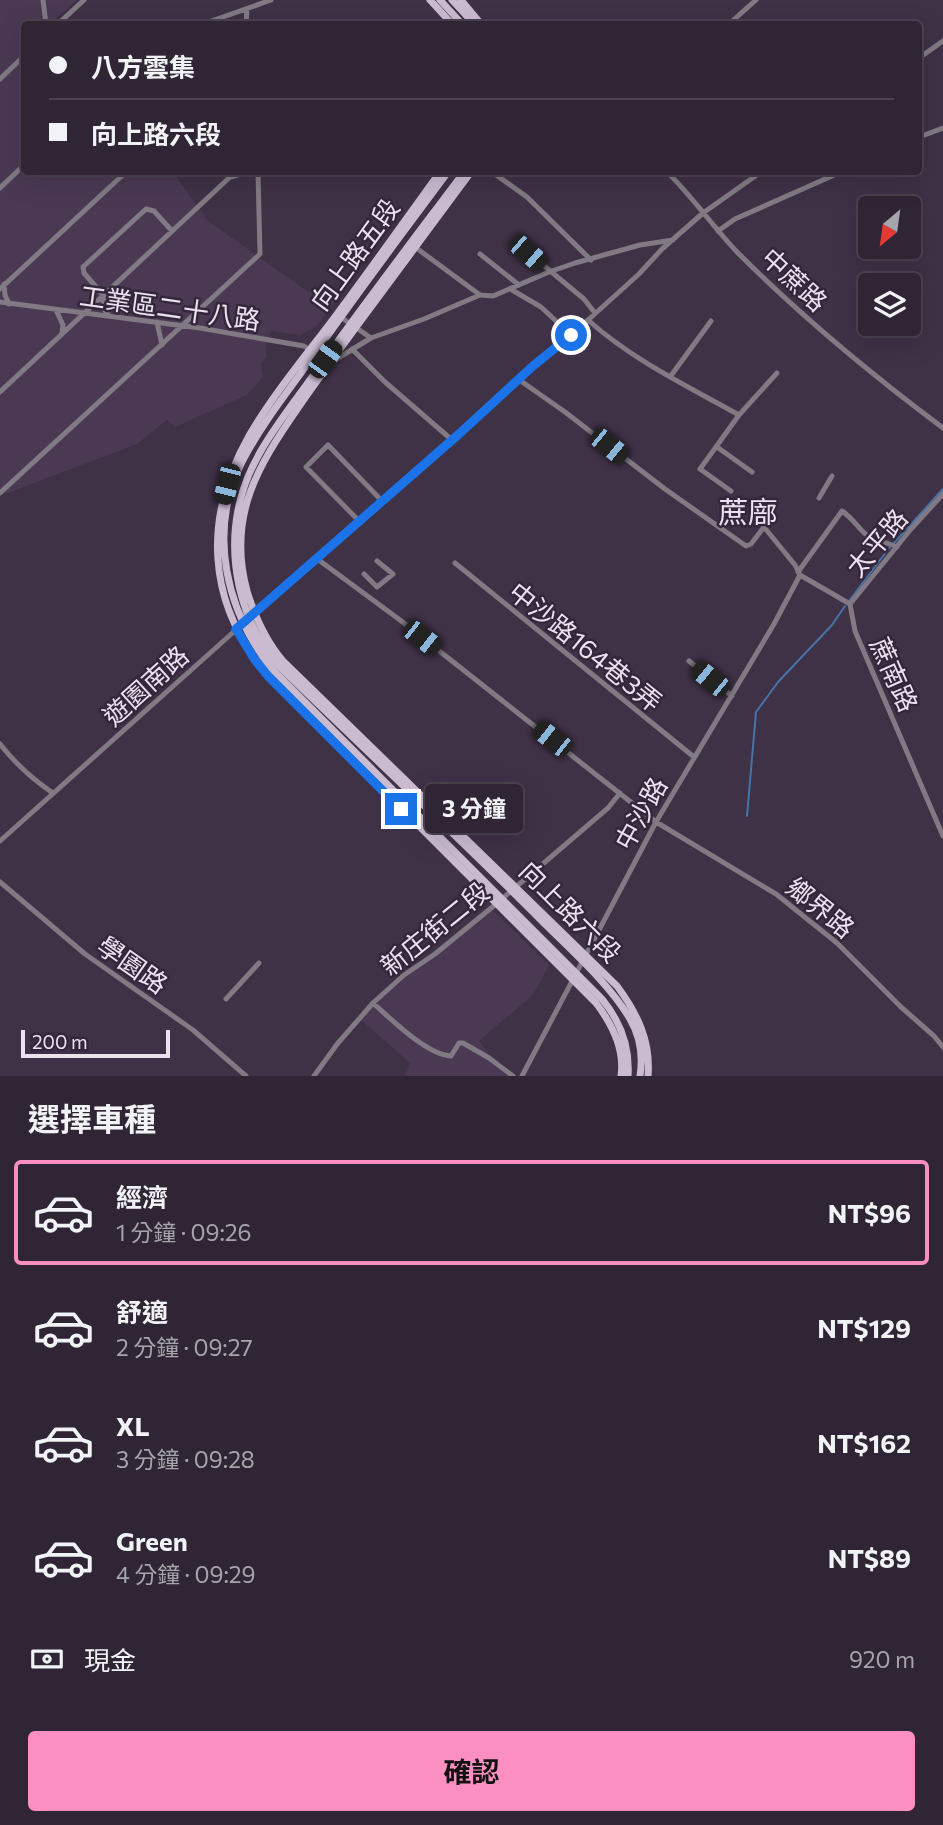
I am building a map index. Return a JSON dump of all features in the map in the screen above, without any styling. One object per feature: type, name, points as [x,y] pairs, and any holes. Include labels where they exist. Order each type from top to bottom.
[{"type":"main road","points":[[430,0],[450,21]]},
{"type":"main road","points":[[440,0],[460,21]]},
{"type":"main road","points":[[452,0],[471,21]]},
{"type":"main road","points":[[461,0],[478,21]]},
{"type":"main road","name":"向上路五段","points":[[339,316],[438,175]]},
{"type":"main road","name":"向上路五段","points":[[245,622],[229,588],[224,553],[224,530],[230,495],[241,464],[313,351],[446,175]]},
{"type":"main road","name":"向上路五段","points":[[245,622],[236,560],[236,529],[240,501],[262,450],[462,175]]},
{"type":"main road","name":"向上路五段","points":[[353,326],[469,175]]},
{"type":"main road","name":"向上路六段","points":[[245,622],[278,666],[514,888],[584,959],[617,986],[636,1014],[646,1041],[648,1076]]},
{"type":"main road","name":"向上路六段","points":[[245,622],[250,639],[273,670],[499,901],[610,1009],[620,1026],[627,1047],[628,1076]]},
{"type":"main road","name":"向上路六段","points":[[584,959],[631,1021],[641,1056],[640,1076]]},
{"type":"main road","name":"向上路六段","points":[[574,974],[613,1030],[621,1056],[621,1076]]},
{"type":"street","points":[[43,0],[46,21]]},
{"type":"street","points":[[61,21],[84,0]]},
{"type":"street","points":[[212,21],[271,0]]},
{"type":"street","points":[[732,21],[756,0]]},
{"type":"street","points":[[246,21],[247,9]]},
{"type":"street","points":[[922,56],[943,40]]},
{"type":"street","points":[[0,79],[21,59]]},
{"type":"street","points":[[922,136],[943,128]]},
{"type":"street","points":[[0,188],[21,168]]},
{"type":"street","points":[[9,304],[2,286],[123,175]]},
{"type":"street","points":[[0,392],[230,177],[238,175]]},
{"type":"street","points":[[0,493],[260,254],[258,175]]},
{"type":"street","points":[[496,175],[527,197],[591,260]]},
{"type":"street","name":"中蔗路","points":[[670,175],[739,254],[844,350],[943,428]]},
{"type":"street","name":"遊園南路","points":[[0,841],[518,379],[588,320],[673,240],[704,213],[757,175]]},
{"type":"street","points":[[718,231],[735,219],[834,175]]},
{"type":"street","points":[[109,316],[104,309],[103,295],[82,271],[83,267],[146,209],[153,211],[172,231]]},
{"type":"street","points":[[327,361],[371,338],[480,295],[494,296],[549,272],[652,242],[673,240]]},
{"type":"street","points":[[519,245],[584,299],[595,313]]},
{"type":"street","points":[[415,247],[480,295]]},
{"type":"street","points":[[480,254],[519,285]]},
{"type":"street","points":[[512,290],[541,307],[571,335]]},
{"type":"street","name":"工業區二十八路","points":[[0,302],[200,328],[304,346],[327,361]]},
{"type":"street","points":[[200,307],[200,328]]},
{"type":"street","points":[[56,310],[63,324],[61,336]]},
{"type":"street","points":[[339,316],[371,338]]},
{"type":"street","points":[[588,320],[606,336],[670,377],[738,415]]},
{"type":"street","points":[[670,377],[711,321]]},
{"type":"street","points":[[157,322],[162,345]]},
{"type":"street","points":[[352,349],[385,382],[452,440]]},
{"type":"street","points":[[731,491],[700,469],[738,415],[777,373]]},
{"type":"street","points":[[518,379],[665,489],[746,545],[751,544],[764,527],[795,565],[799,574]]},
{"type":"street","points":[[359,521],[306,467],[328,445],[382,501]]},
{"type":"street","points":[[717,447],[752,472]]},
{"type":"street","points":[[819,498],[832,476]]},
{"type":"street","name":"太平路","points":[[799,574],[850,604],[943,494]]},
{"type":"street","name":"中沙路","points":[[522,1076],[656,822],[774,624],[799,574],[842,511],[855,520],[868,536],[897,547]]},
{"type":"street","name":"鄉界路","points":[[316,558],[400,620],[656,822],[776,894],[837,943],[943,1047]]},
{"type":"street","points":[[364,574],[377,587],[393,574],[377,561]]},
{"type":"street","name":"中沙路164巷3弄","points":[[455,563],[694,757]]},
{"type":"street","name":"蔗南路","points":[[850,604],[855,631],[943,835]]},
{"type":"street","points":[[689,662],[732,696]]},
{"type":"street","points":[[0,744],[34,781],[53,793]]},
{"type":"street","name":"新庄街二段","points":[[314,1076],[373,1003],[404,975],[435,954],[499,901],[608,808],[620,793]]},
{"type":"street","name":"學園路","points":[[0,882],[85,954],[193,1030],[246,1076]]},
{"type":"street","points":[[226,999],[260,963]]},
{"type":"street","points":[[373,1003],[440,1054],[451,1056],[459,1044],[463,1043],[513,1076]]},
{"type":"shaded area","points":[[0,0],[77,0],[55,21],[21,21],[21,175],[175,175],[208,221],[308,292],[323,287],[338,297],[317,326],[300,335],[271,331],[266,344],[266,357],[261,364],[263,377],[247,395],[175,427],[167,420],[137,444],[0,496]]},
{"type":"shaded area","points":[[491,909],[549,965],[533,995],[479,1041],[494,1060],[512,1076],[405,1076],[410,1063],[360,1019],[430,954]]},
{"type":"waterway","points":[[894,543],[943,489]]},
{"type":"waterway","points":[[849,601],[890,547]]},
{"type":"waterway","points":[[747,816],[756,712],[778,682],[832,625],[845,606]]},
{"type":"district","name":"蔗廍","points":[[748,510]]},
{"type":"route","points":[[401,809],[268,676],[236,629],[571,335]]}]
